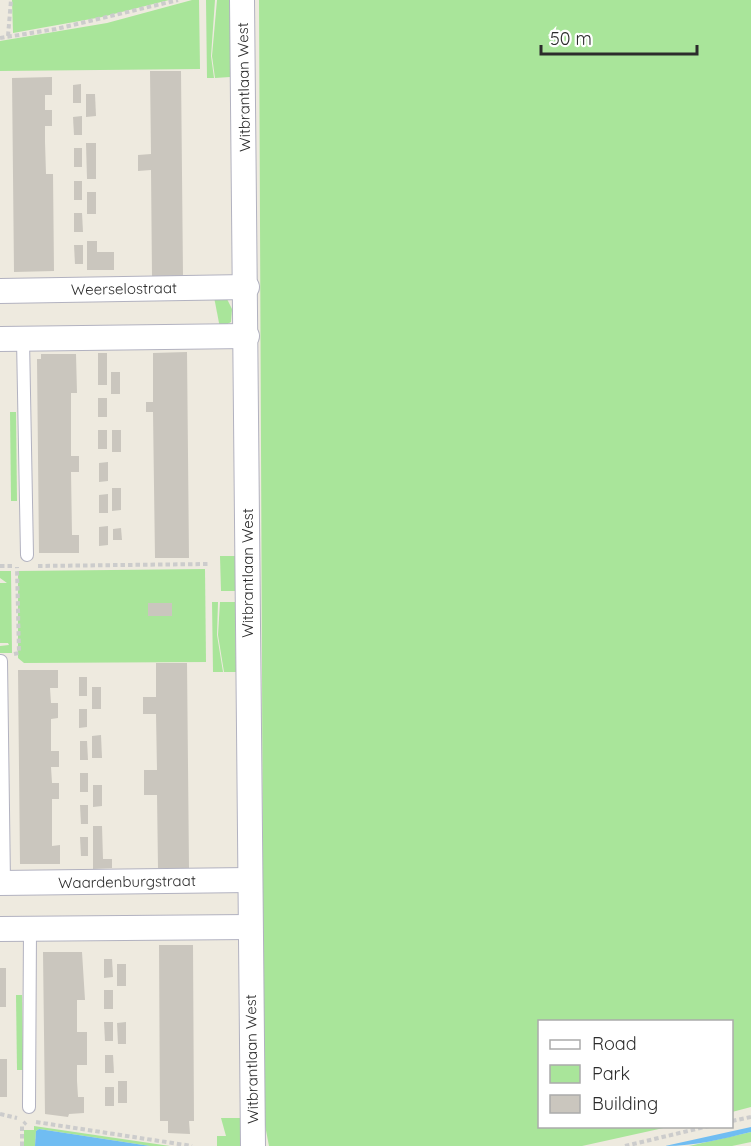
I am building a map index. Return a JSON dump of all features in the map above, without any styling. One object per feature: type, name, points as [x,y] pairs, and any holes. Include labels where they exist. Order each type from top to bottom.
[{"type":"street","name":"Witbrantlaan West","points":[[242,0],[247,287],[249,880],[253,1146]]},
{"type":"street","name":"Weerselostraat","points":[[0,291],[247,287]]},
{"type":"street","points":[[11,339],[247,336]]},
{"type":"street","name":"Waardenburgstraat","points":[[2,883],[249,880]]},
{"type":"street","points":[[0,929],[250,927]]},
{"type":"lane","points":[[11,339],[27,555]]},
{"type":"lane","name":"Waardenburgstraat","points":[[2,883],[5,657]]},
{"type":"lane","points":[[29,1107],[30,929]]},
{"type":"path","points":[[8,36],[11,0]]},
{"type":"path","points":[[0,38],[56,29],[178,0]]},
{"type":"path","points":[[0,566],[208,564]]},
{"type":"path","points":[[5,657],[19,654],[17,566]]},
{"type":"path","points":[[22,1146],[22,1126],[28,1121],[29,1107]]},
{"type":"path","points":[[0,1114],[28,1121],[192,1146]]},
{"type":"path","points":[[733,1121],[751,1117]]},
{"type":"path","points":[[625,1146],[701,1128]]},
{"type":"green space","points":[[12,0],[169,0],[102,17],[13,33]]},
{"type":"green space","points":[[199,0],[200,69],[0,71],[0,41],[107,23]]},
{"type":"green space","points":[[206,0],[215,0],[211,56],[214,78],[207,78]]},
{"type":"green space","points":[[217,0],[230,0],[230,77],[215,78],[212,56]]},
{"type":"green space","points":[[259,0],[751,0],[751,1107],[733,1112],[733,1020],[538,1020],[538,1128],[663,1128],[582,1146],[269,1146],[264,1120]]},
{"type":"green space","points":[[214,297],[227,299],[232,309],[231,322],[220,328]]},
{"type":"green space","points":[[10,412],[16,412],[17,501],[11,501]]},
{"type":"green space","points":[[220,556],[235,556],[235,591],[221,591]]},
{"type":"green space","points":[[205,569],[206,662],[24,663],[18,658],[18,571]]},
{"type":"green space","points":[[0,571],[11,571],[12,653],[0,653],[0,646],[9,645],[0,643],[0,583],[7,583],[0,578]]},
{"type":"green space","points":[[212,602],[218,602],[217,635],[223,672],[213,672]]},
{"type":"green space","points":[[220,602],[235,602],[236,672],[224,672],[218,635]]},
{"type":"green space","points":[[16,995],[22,995],[23,1070],[17,1070]]},
{"type":"green space","points":[[221,1118],[240,1118],[240,1146],[217,1146],[217,1136],[226,1136]]},
{"type":"green space","points":[[34,1126],[170,1146],[150,1146],[39,1129],[36,1131],[35,1146],[24,1146],[24,1130],[34,1130]]},
{"type":"green space","points":[[751,1132],[751,1142],[732,1146],[689,1146]]},
{"type":"water","points":[[751,1127],[751,1132],[719,1140],[665,1146]]},
{"type":"water","points":[[39,1129],[150,1146],[35,1146],[36,1131]]},
{"type":"building","points":[[150,71],[181,71],[183,276],[152,276],[151,170],[138,171],[138,155],[151,154]]},
{"type":"building","points":[[52,77],[52,95],[45,95],[45,110],[52,110],[52,126],[45,126],[45,142],[46,174],[53,174],[54,271],[14,272],[12,78]]},
{"type":"building","points":[[81,84],[81,103],[73,103],[73,85]]},
{"type":"building","points":[[86,94],[95,94],[96,116],[86,117]]},
{"type":"building","points":[[82,116],[82,135],[74,135],[73,117]]},
{"type":"building","points":[[86,143],[96,143],[96,179],[87,179]]},
{"type":"building","points":[[74,148],[82,148],[82,167],[74,167]]},
{"type":"building","points":[[74,181],[82,181],[82,200],[74,200]]},
{"type":"building","points":[[87,192],[96,192],[96,214],[87,214]]},
{"type":"building","points":[[74,213],[82,213],[83,232],[74,232]]},
{"type":"building","points":[[87,241],[97,241],[97,252],[114,252],[114,270],[87,270]]},
{"type":"building","points":[[74,245],[83,245],[83,264],[75,264]]},
{"type":"building","points":[[187,352],[189,558],[155,558],[153,412],[146,412],[146,402],[153,402],[153,353]]},
{"type":"building","points":[[98,353],[107,353],[107,385],[98,385]]},
{"type":"building","points":[[41,354],[76,354],[77,393],[71,393],[71,456],[79,456],[79,472],[71,472],[72,535],[79,535],[79,553],[39,553],[37,359],[41,359]]},
{"type":"building","points":[[111,372],[120,372],[120,394],[111,394]]},
{"type":"building","points":[[98,398],[107,398],[107,417],[98,417]]},
{"type":"building","points":[[98,430],[107,430],[107,449],[98,449]]},
{"type":"building","points":[[112,430],[121,430],[121,452],[112,452]]},
{"type":"building","points":[[108,462],[108,481],[99,482],[99,463]]},
{"type":"building","points":[[112,488],[121,488],[121,510],[112,511]]},
{"type":"building","points":[[108,494],[108,513],[99,513],[99,495]]},
{"type":"building","points":[[108,526],[108,545],[99,546],[99,527]]},
{"type":"building","points":[[121,528],[122,540],[113,540],[113,529]]},
{"type":"building","points":[[148,603],[172,603],[172,616],[148,616]]},
{"type":"building","points":[[156,663],[187,663],[189,868],[158,868],[157,795],[144,795],[144,770],[157,770],[156,714],[143,714],[143,697],[156,697]]},
{"type":"building","points":[[18,670],[58,670],[58,688],[50,688],[51,703],[58,703],[58,718],[51,719],[51,751],[59,751],[59,767],[51,767],[52,783],[59,783],[59,799],[52,799],[52,846],[60,845],[60,864],[20,864]]},
{"type":"building","points":[[79,677],[87,677],[87,696],[79,696]]},
{"type":"building","points":[[92,687],[101,687],[101,709],[92,709]]},
{"type":"building","points":[[79,709],[87,709],[87,727],[79,728]]},
{"type":"building","points":[[101,735],[102,758],[92,758],[92,736]]},
{"type":"building","points":[[80,741],[87,741],[88,760],[80,760]]},
{"type":"building","points":[[80,773],[88,773],[88,792],[80,792]]},
{"type":"building","points":[[93,785],[102,785],[102,806],[93,807]]},
{"type":"building","points":[[80,805],[88,805],[88,824],[81,824]]},
{"type":"building","points":[[93,826],[102,826],[103,859],[112,859],[112,868],[93,869]]},
{"type":"building","points":[[80,837],[88,837],[88,856],[81,856]]},
{"type":"building","points":[[159,945],[193,945],[194,1121],[189,1121],[190,1134],[168,1133],[168,1121],[160,1121]]},
{"type":"building","points":[[43,952],[82,952],[85,1000],[77,1000],[77,1032],[87,1032],[87,1065],[77,1065],[77,1081],[78,1097],[84,1097],[84,1113],[69,1114],[68,1117],[45,1114]]},
{"type":"building","points":[[104,959],[112,959],[113,977],[104,978]]},
{"type":"building","points":[[117,964],[126,964],[126,986],[117,986]]},
{"type":"building","points":[[0,968],[6,968],[6,1007],[0,1007]]},
{"type":"building","points":[[104,990],[113,990],[113,1009],[104,1009]]},
{"type":"building","points":[[104,1022],[113,1022],[113,1041],[105,1041]]},
{"type":"building","points":[[126,1022],[126,1044],[118,1044],[117,1023]]},
{"type":"building","points":[[105,1055],[113,1055],[114,1073],[105,1073]]},
{"type":"building","points":[[0,1059],[7,1059],[7,1097],[0,1097]]},
{"type":"building","points":[[118,1081],[127,1081],[127,1103],[118,1103]]},
{"type":"building","points":[[105,1087],[114,1087],[114,1106],[105,1106]]}]
